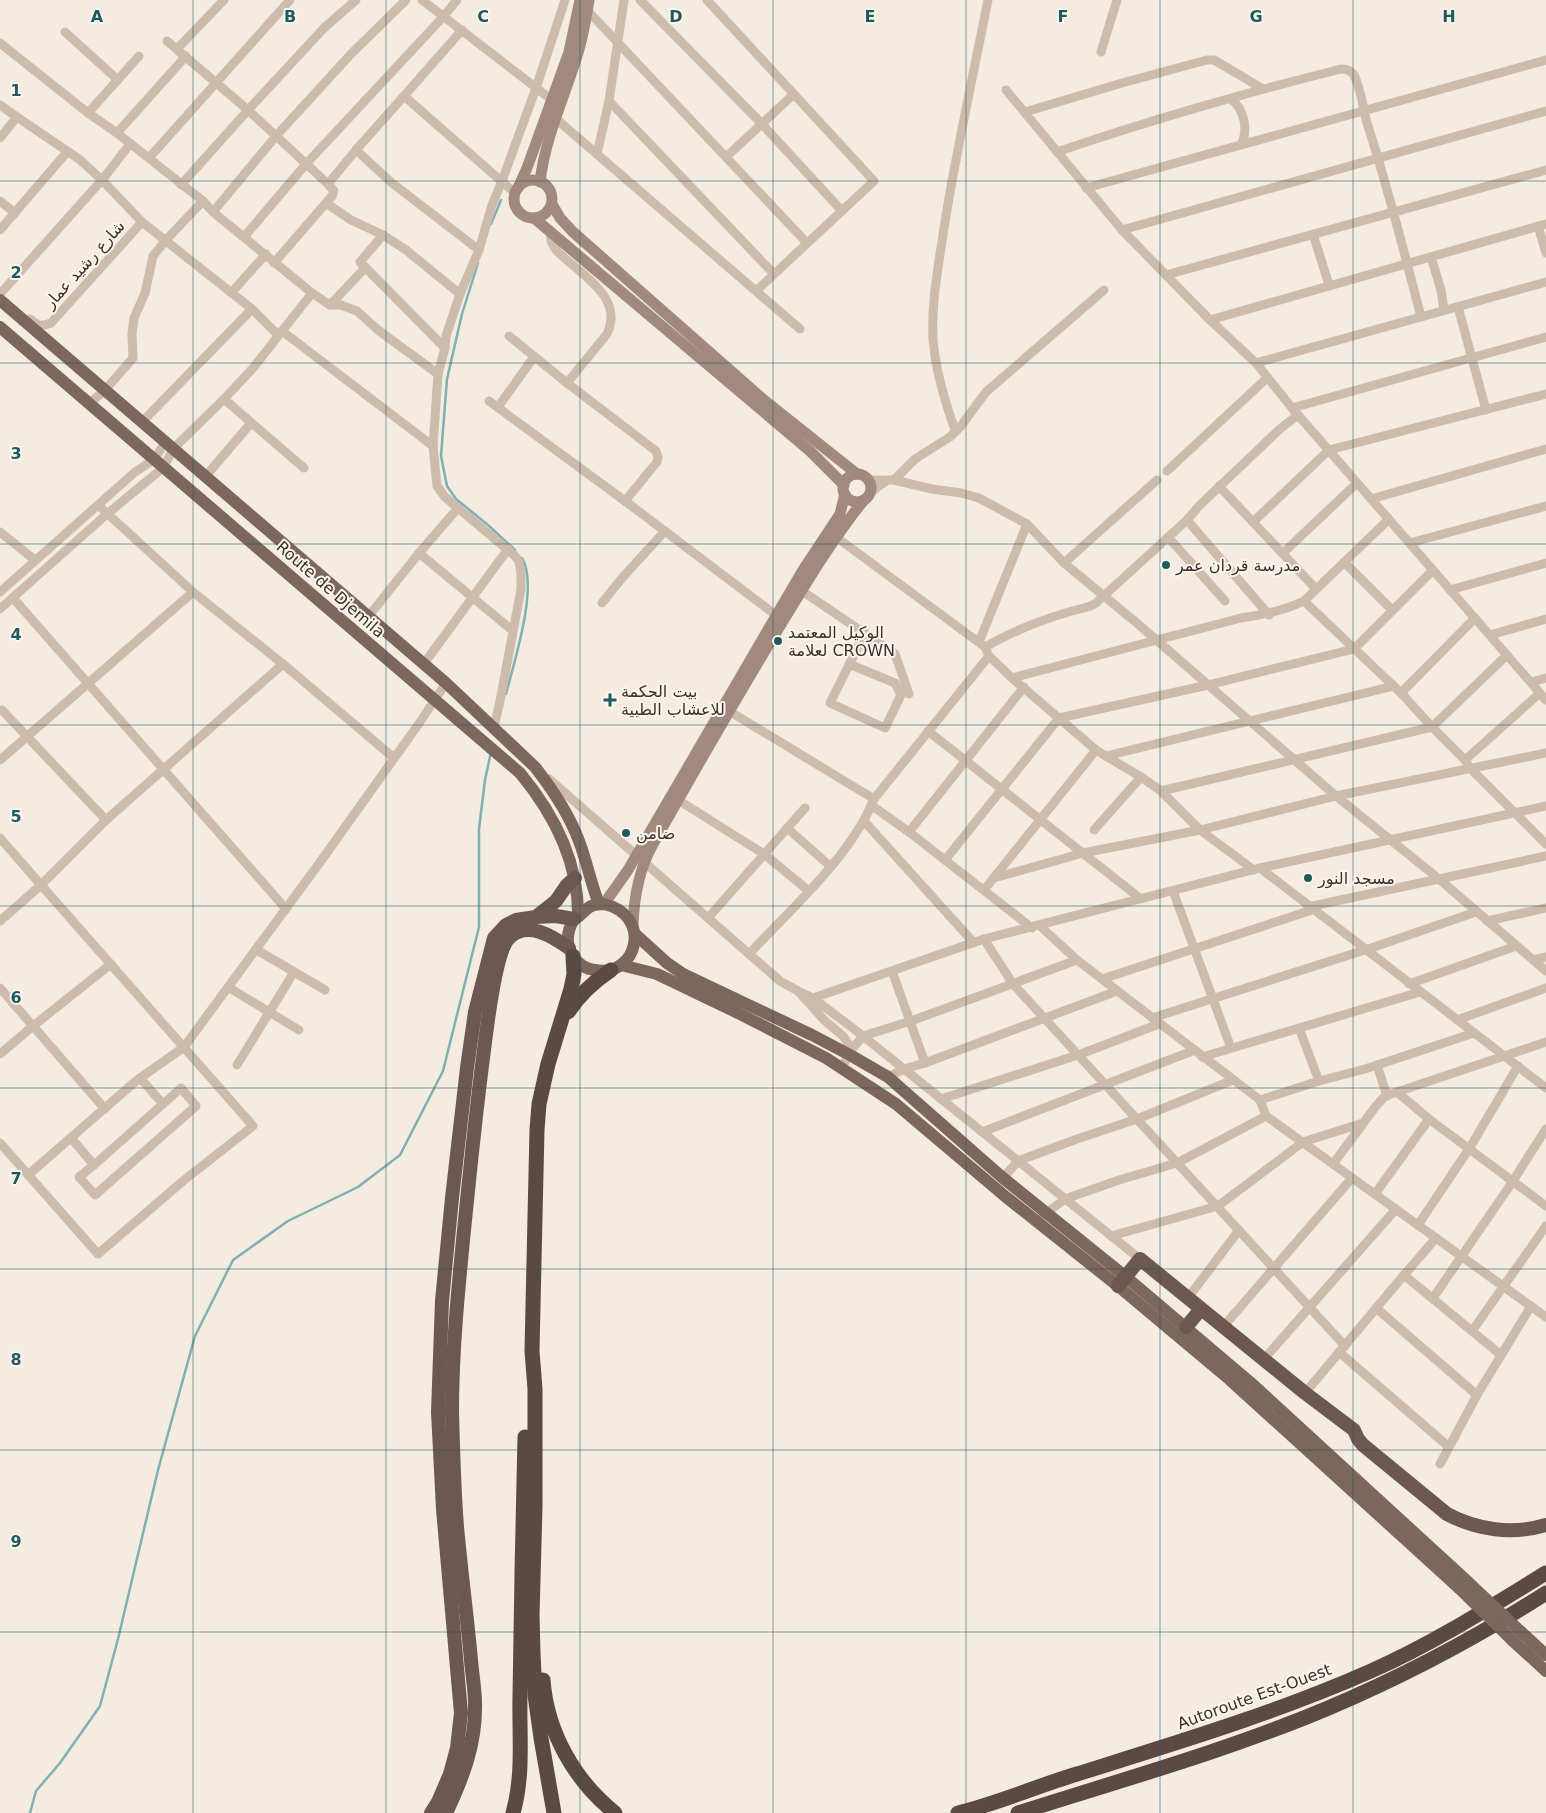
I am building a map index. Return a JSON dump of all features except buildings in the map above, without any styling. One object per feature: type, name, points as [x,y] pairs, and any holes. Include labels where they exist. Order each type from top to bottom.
[{"type":"highway","points":[[536,917],[556,901],[567,885],[575,878]]},
{"type":"highway","points":[[431,1813],[450,1774],[457,1748],[461,1713],[443,1510],[438,1412],[443,1292],[452,1198],[467,1068],[480,986],[494,938],[506,926],[516,920],[536,917],[576,918]]},
{"type":"highway","points":[[446,1813],[462,1780],[470,1756],[474,1734],[475,1702],[457,1525],[452,1411],[454,1328],[477,1103],[489,1015],[505,942],[510,936],[531,930],[551,935],[571,952],[574,974],[562,1022],[543,1083],[537,1130],[532,1351],[535,1389],[532,1615],[535,1694],[554,1813]]},
{"type":"highway","points":[[562,1022],[577,999],[592,983],[616,967]]},
{"type":"highway","points":[[1122,1282],[1140,1259],[1305,1393],[1354,1430],[1358,1439],[1364,1445],[1447,1514],[1462,1522],[1484,1528],[1508,1531],[1546,1526]]},
{"type":"highway","points":[[1186,1327],[1201,1309]]},
{"type":"highway","points":[[513,1813],[518,1795],[521,1763],[520,1697],[526,1396],[532,1351]]},
{"type":"highway","points":[[1349,1426],[1360,1430],[1429,1490],[1452,1507],[1472,1516],[1505,1521],[1524,1521],[1546,1516]]},
{"type":"highway","points":[[533,1571],[543,1685],[554,1730],[569,1762],[580,1777],[598,1800],[615,1813]]},
{"type":"highway","name":"Autoroute Est-Ouest","points":[[958,1813],[1156,1750],[1309,1697],[1371,1671],[1460,1626],[1546,1573]]},
{"type":"highway","points":[[1018,1813],[1135,1778],[1215,1751],[1326,1709],[1443,1654],[1504,1620],[1546,1593]]},
{"type":"highway","points":[[522,1639],[536,1759],[546,1813]]},
{"type":"main road","points":[[580,0],[573,40],[514,200],[519,211],[524,215],[534,218],[550,230],[626,297],[810,451],[844,489],[851,501],[860,502],[867,497]]},
{"type":"main road","points":[[540,182],[542,163],[555,118],[578,55],[588,5]]},
{"type":"main road","points":[[517,191],[527,182],[540,182],[550,190],[552,204],[560,218],[573,232],[764,400],[857,474],[864,476],[871,484],[867,497],[836,537],[802,591],[780,618],[640,859],[632,952],[616,967]]},
{"type":"main road","points":[[534,218],[543,215],[552,204]]},
{"type":"main road","points":[[0,295],[205,477],[446,683],[535,767],[548,783],[569,819],[579,840],[601,904]]},
{"type":"main road","name":"Route de Djemila","points":[[0,326],[520,772],[539,796],[561,836],[575,878],[578,897],[576,918]]},
{"type":"main road","points":[[601,904],[616,889],[640,859],[678,800],[780,618],[803,570],[840,514],[848,477],[857,474]]},
{"type":"main road","points":[[1041,1217],[1003,1178],[983,1168],[842,1067],[782,1035],[646,970],[616,967],[600,971],[580,964],[571,952],[568,933],[576,918],[585,908],[601,904],[621,910],[628,917],[634,930],[666,964],[682,974],[851,1052],[888,1077],[983,1168],[1041,1217],[1122,1282],[1463,1585]]},
{"type":"main road","points":[[1122,1282],[1186,1327],[1251,1383],[1517,1636],[1546,1671]]},
{"type":"main road","points":[[1517,1636],[1546,1654]]},
{"type":"street","points":[[177,49],[224,0]]},
{"type":"street","points":[[149,158],[290,0]]},
{"type":"street","points":[[181,185],[267,87],[324,28],[356,0]]},
{"type":"street","points":[[213,212],[276,136],[351,54],[406,0]]},
{"type":"street","points":[[422,0],[552,100]]},
{"type":"street","points":[[244,237],[306,164],[457,0]]},
{"type":"street","points":[[494,727],[520,589],[521,574],[519,561],[508,549],[445,498],[437,486],[433,446],[438,374],[446,336],[460,294],[480,250],[492,205],[536,88],[565,0]]},
{"type":"street","points":[[597,154],[609,101],[624,0]]},
{"type":"street","points":[[640,0],[762,124],[842,211]]},
{"type":"street","points":[[707,0],[874,181],[756,291]]},
{"type":"street","points":[[955,430],[936,361],[933,310],[951,185],[988,0]]},
{"type":"street","points":[[1101,52],[1117,0]]},
{"type":"street","points":[[588,5],[618,42],[807,243]]},
{"type":"street","points":[[328,184],[462,30]]},
{"type":"street","points":[[65,32],[118,80]]},
{"type":"street","points":[[167,41],[248,110],[334,191],[332,196],[274,263]]},
{"type":"street","points":[[0,43],[203,201],[213,212],[312,293],[330,305],[340,304],[357,311],[378,330],[438,374]]},
{"type":"street","points":[[88,113],[139,56]]},
{"type":"street","points":[[117,133],[186,56]]},
{"type":"street","points":[[1024,112],[1207,60],[1214,60],[1263,89]]},
{"type":"street","points":[[1086,188],[1546,60]]},
{"type":"street","points":[[1057,152],[1263,89],[1346,69],[1351,72],[1356,81],[1363,111],[1394,212],[1421,317]]},
{"type":"street","points":[[1006,90],[1122,230],[1210,320],[1256,363],[1298,415],[1543,696],[1465,760]]},
{"type":"street","points":[[726,157],[794,94]]},
{"type":"street","points":[[404,96],[502,181],[517,191]]},
{"type":"street","points":[[1230,99],[1235,102],[1246,130],[1241,145]]},
{"type":"street","points":[[609,101],[774,274]]},
{"type":"street","points":[[0,105],[79,159],[142,222],[165,241],[280,333],[433,446]]},
{"type":"street","points":[[1122,230],[1546,111]]},
{"type":"street","points":[[0,138],[16,117]]},
{"type":"street","points":[[555,118],[800,329]]},
{"type":"street","points":[[0,295],[102,180],[130,144]]},
{"type":"street","points":[[356,150],[392,184],[480,250]]},
{"type":"street","points":[[0,230],[68,152]]},
{"type":"street","points":[[1166,275],[1546,170]]},
{"type":"street","points":[[0,201],[15,214]]},
{"type":"street","points":[[90,403],[105,390],[133,358],[132,334],[134,318],[145,292],[153,256],[203,201]]},
{"type":"street","points":[[326,203],[351,220],[383,235],[406,250],[460,294]]},
{"type":"street","name":"شارع رشيد عمار","points":[[0,295],[37,325],[45,326],[51,323],[142,222]]},
{"type":"street","points":[[1210,320],[1329,284],[1408,264],[1542,225],[1546,253]]},
{"type":"street","points":[[550,230],[551,241],[556,250],[604,294],[612,314],[608,334],[567,384]]},
{"type":"street","points":[[1312,234],[1329,284]]},
{"type":"street","points":[[383,235],[360,262],[445,348]]},
{"type":"street","points":[[231,293],[266,254]]},
{"type":"street","points":[[1431,257],[1441,290],[1444,310]]},
{"type":"street","points":[[330,305],[365,268]]},
{"type":"street","points":[[1256,363],[1546,282]]},
{"type":"street","points":[[867,497],[911,463],[938,446],[961,426],[986,392],[1104,290]]},
{"type":"street","points":[[0,609],[107,514],[160,463],[169,445],[224,399],[252,368],[312,293]]},
{"type":"street","points":[[1458,307],[1486,410]]},
{"type":"street","points":[[142,422],[252,309]]},
{"type":"street","points":[[509,336],[567,384],[656,451],[658,456],[657,462],[625,501]]},
{"type":"street","points":[[1292,408],[1546,337]]},
{"type":"street","points":[[498,407],[534,357]]},
{"type":"street","points":[[1167,471],[1268,378]]},
{"type":"street","points":[[1253,522],[1329,450],[1546,394]]},
{"type":"street","points":[[224,399],[304,468]]},
{"type":"street","points":[[490,402],[666,531],[780,618]]},
{"type":"street","points":[[984,648],[1004,636],[1091,606],[1187,520],[1198,506],[1281,428],[1298,415]]},
{"type":"street","points":[[205,477],[251,423]]},
{"type":"street","points":[[1371,499],[1546,449]]},
{"type":"street","points":[[0,592],[135,472],[160,463]]},
{"type":"street","points":[[869,480],[890,481],[961,493],[979,498],[1027,524],[1064,563],[1252,722],[1336,796],[1439,879],[1546,971]]},
{"type":"street","points":[[1064,563],[1157,480]]},
{"type":"street","points":[[1283,554],[1357,483]]},
{"type":"street","points":[[1219,486],[1316,589]]},
{"type":"street","points":[[98,506],[193,592],[284,664],[394,758]]},
{"type":"street","points":[[1410,543],[1546,506]]},
{"type":"street","points":[[368,617],[458,508]]},
{"type":"street","points":[[1012,678],[1241,618],[1269,615],[1292,607],[1304,601],[1389,519]]},
{"type":"street","points":[[1187,520],[1269,615]]},
{"type":"street","points":[[749,954],[830,866],[864,821],[873,802],[928,731],[984,648],[1027,524]]},
{"type":"street","points":[[602,603],[622,578],[666,531]]},
{"type":"street","points":[[2,536],[35,560]]},
{"type":"street","points":[[836,537],[984,648],[1012,678],[1096,750],[1161,791],[1200,830],[1310,908],[1546,1088]]},
{"type":"street","points":[[1168,537],[1225,602]]},
{"type":"street","points":[[423,664],[508,549]]},
{"type":"street","points":[[419,553],[513,631]]},
{"type":"street","points":[[1344,562],[1392,610]]},
{"type":"street","points":[[1450,590],[1546,563]]},
{"type":"street","points":[[945,860],[1059,718],[1208,685],[1354,649],[1433,570]]},
{"type":"street","points":[[802,591],[895,654],[909,694]]},
{"type":"street","points":[[0,760],[193,592]]},
{"type":"street","points":[[13,598],[286,908]]},
{"type":"street","points":[[1304,601],[1317,611],[1398,690],[1465,760],[1471,769],[1546,844]]},
{"type":"street","points":[[1106,756],[1398,690],[1475,618]]},
{"type":"street","points":[[1490,635],[1546,619]]},
{"type":"street","points":[[849,664],[895,683],[901,694],[885,728],[830,703],[849,664],[865,633]]},
{"type":"street","points":[[1161,791],[1432,727],[1507,655]]},
{"type":"street","points":[[0,921],[41,885],[106,820],[284,664]]},
{"type":"street","points":[[1531,682],[1546,678]]},
{"type":"street","points":[[28,1175],[140,1078],[184,1047],[194,1031],[257,950],[446,683]]},
{"type":"street","points":[[909,832],[1024,687]]},
{"type":"street","points":[[2,710],[106,820]]},
{"type":"street","points":[[729,711],[873,802],[945,860],[1260,1100],[1266,1116],[1546,1317]]},
{"type":"street","points":[[928,731],[1141,899]]},
{"type":"street","points":[[984,890],[1096,750]]},
{"type":"street","points":[[994,878],[1083,853],[1200,830],[1336,796],[1546,753]]},
{"type":"street","points":[[535,767],[780,981],[813,998],[863,1036],[1140,1259]]},
{"type":"street","points":[[1094,830],[1141,777]]},
{"type":"street","points":[[678,800],[764,854],[809,891]]},
{"type":"street","points":[[813,998],[984,939],[1257,869],[1546,806]]},
{"type":"street","points":[[708,918],[804,808]]},
{"type":"street","points":[[864,821],[974,943]]},
{"type":"street","points":[[787,828],[830,866]]},
{"type":"street","points":[[0,838],[253,1126],[182,1181],[98,1254],[0,1143]]},
{"type":"street","points":[[1102,979],[1310,908],[1546,856]]},
{"type":"street","points":[[1173,891],[1231,1048]]},
{"type":"street","points":[[1487,921],[1546,908]]},
{"type":"street","points":[[941,1100],[1078,1055],[1156,1021],[1214,999],[1476,912]]},
{"type":"street","points":[[984,939],[1013,984],[1218,1206],[1309,1307],[1342,1349],[1449,1448]]},
{"type":"street","points":[[1409,984],[1516,946]]},
{"type":"street","points":[[257,950],[325,990]]},
{"type":"street","points":[[1533,960],[1546,957]]},
{"type":"street","points":[[842,1067],[863,1036],[911,1021],[1077,960]]},
{"type":"street","points":[[0,1054],[32,1026],[111,964]]},
{"type":"street","points":[[892,971],[925,1063]]},
{"type":"street","points":[[237,1065],[294,972]]},
{"type":"street","points":[[228,987],[299,1030]]},
{"type":"street","points":[[0,988],[105,1109]]},
{"type":"street","points":[[1457,1020],[1546,988]]},
{"type":"street","points":[[798,991],[825,1021],[843,1036],[851,1052]]},
{"type":"street","points":[[888,1077],[904,1069],[925,1063],[1117,991]]},
{"type":"street","points":[[982,1132],[1105,1084],[1198,1054],[1231,1048],[1420,992]]},
{"type":"street","points":[[1299,1028],[1319,1081]]},
{"type":"street","points":[[1260,1100],[1377,1065],[1474,1033]]},
{"type":"street","points":[[1333,1164],[1379,1102],[1387,1096],[1546,1042]]},
{"type":"street","points":[[1377,1065],[1387,1096]]},
{"type":"street","points":[[1418,1225],[1469,1149],[1518,1066]]},
{"type":"street","points":[[140,1078],[163,1104]]},
{"type":"street","points":[[1003,1178],[1018,1161],[1137,1119],[1233,1080]]},
{"type":"street","points":[[181,1088],[196,1106],[95,1195],[79,1177],[94,1164],[181,1088]]},
{"type":"street","points":[[1397,1092],[1429,1119],[1546,1206]]},
{"type":"street","points":[[1041,1217],[1065,1199],[1119,1180],[1177,1163],[1266,1116]]},
{"type":"street","points":[[1375,1194],[1429,1119]]},
{"type":"street","points":[[1111,1236],[1218,1206],[1303,1142],[1363,1123]]},
{"type":"street","points":[[1433,1298],[1546,1129]]},
{"type":"street","points":[[71,1138],[94,1164]]},
{"type":"street","points":[[1223,1326],[1352,1178]]},
{"type":"street","points":[[1264,1359],[1396,1209]]},
{"type":"street","points":[[1472,1331],[1546,1226]]},
{"type":"street","points":[[1188,1298],[1239,1230]]},
{"type":"street","points":[[1305,1393],[1436,1238]]},
{"type":"street","points":[[1404,1275],[1501,1355]]},
{"type":"street","points":[[1440,1464],[1477,1395],[1532,1306]]},
{"type":"street","points":[[1376,1308],[1477,1395]]},
{"type":"waterway","points":[[491,224],[501,200]]},
{"type":"waterway","points":[[478,263],[462,314],[447,379],[441,456],[447,486],[456,499],[515,550]]},
{"type":"waterway","points":[[506,694],[527,605],[527,571],[522,558]]},
{"type":"waterway","points":[[30,1813],[36,1791],[60,1763],[100,1706],[158,1470],[195,1336],[233,1260],[288,1221],[358,1187],[400,1155],[443,1071],[479,927],[479,829],[485,780],[491,752]]},
{"type":"place","name":"مدرسة قردان عمر","points":[[1166,565]]},
{"type":"place","name":"الوكيل المعتمد لعلامة CROWN","points":[[778,641]]},
{"type":"place","name":"بيت الحكمة للاعشاب الطبية","points":[[610,700]]},
{"type":"place","name":"ضامن","points":[[626,833]]},
{"type":"place","name":"مسجد النور","points":[[1308,878]]}]
